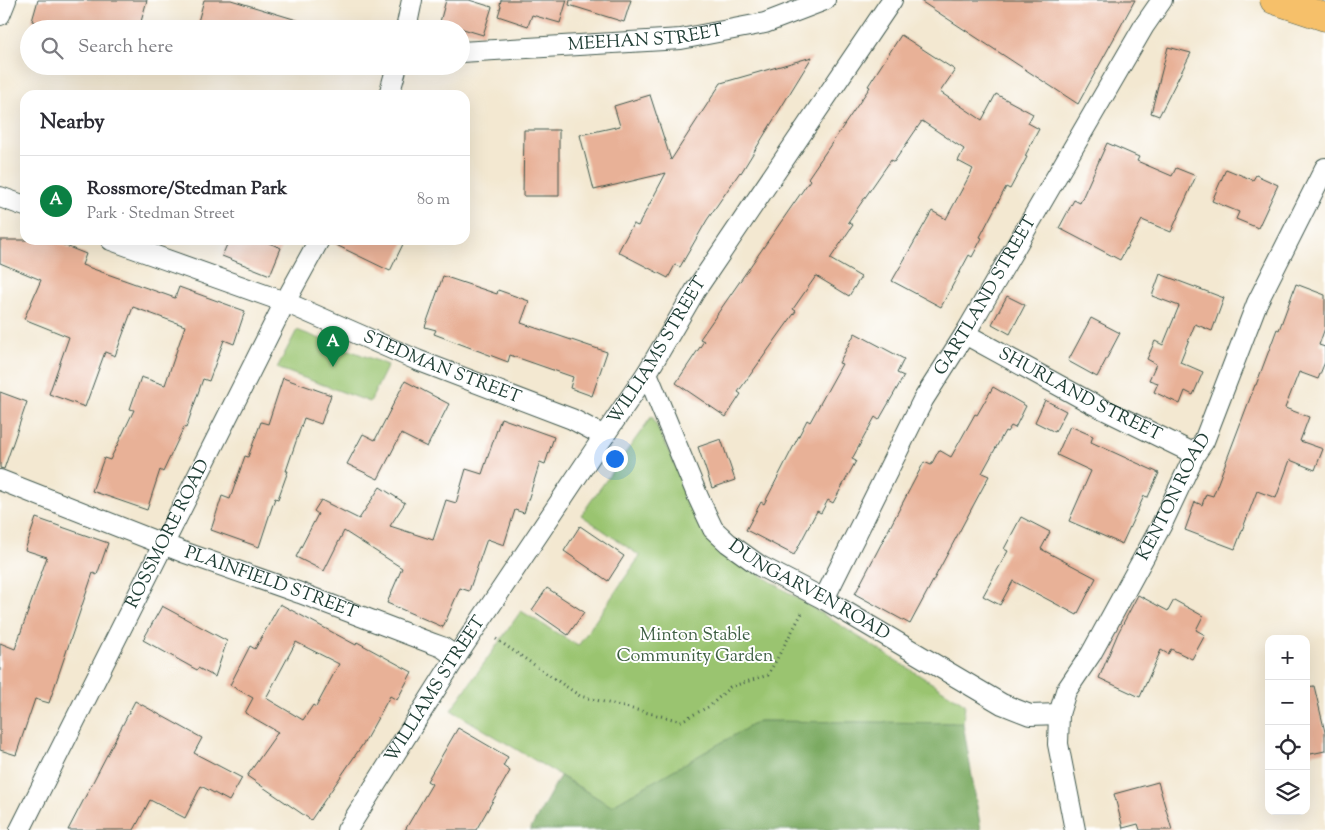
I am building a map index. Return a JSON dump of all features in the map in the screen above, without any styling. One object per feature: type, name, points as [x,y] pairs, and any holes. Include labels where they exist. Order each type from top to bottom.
[{"type":"main road","points":[[1274,0],[1325,17]]},
{"type":"street","points":[[0,15],[6,0]]},
{"type":"street","points":[[408,20],[412,0]]},
{"type":"street","name":"MEEHAN STREET","points":[[470,51],[681,38],[764,23],[826,0]]},
{"type":"street","name":"WILLIAMS STREET","points":[[347,830],[456,657],[648,373],[695,291],[892,0]]},
{"type":"street","name":"GARTLAND STREET","points":[[818,596],[923,400],[965,334],[1114,76],[1162,0]]},
{"type":"street","points":[[390,90],[395,75]]},
{"type":"street","name":"KENTON ROAD","points":[[1075,830],[1058,744],[1059,714],[1066,692],[1090,654],[1151,543],[1194,454],[1204,441],[1257,303],[1325,168]]},
{"type":"street","points":[[0,197],[20,204]]},
{"type":"street","name":"STEDMAN STREET","points":[[126,245],[285,302],[417,360],[572,419],[604,436]]},
{"type":"street","name":"ROSSMORE ROAD","points":[[20,830],[162,543],[285,302],[316,245]]},
{"type":"street","name":"SHURLAND STREET","points":[[965,334],[1091,403],[1194,454]]},
{"type":"street","name":"DUNGARVEN ROAD","points":[[648,373],[675,444],[713,529],[728,543],[760,566],[818,596],[1002,704],[1030,715],[1059,714]]},
{"type":"street","name":"PLAINFIELD STREET","points":[[0,480],[183,552],[300,593],[442,647],[456,657]]},
{"type":"path","points":[[477,626],[580,696],[681,721],[710,706],[730,687],[768,675],[818,596]]},
{"type":"green space","points":[[297,330],[388,365],[370,402],[277,368]]},
{"type":"green space","name":"Minton Stable Community Garden","points":[[652,416],[706,530],[756,572],[965,704],[963,723],[759,721],[611,806],[451,710],[521,611],[578,646],[640,556],[581,515]]},
{"type":"green space","points":[[759,721],[963,723],[981,830],[530,830],[560,776],[611,806]]},
{"type":"building","points":[[38,0],[147,0],[141,20],[32,20]]},
{"type":"building","points":[[204,0],[231,0],[297,20],[198,20]]},
{"type":"building","points":[[446,0],[469,0],[492,7],[483,35],[470,31],[470,20],[441,20]]},
{"type":"building","points":[[501,0],[567,0],[560,23],[532,15],[528,26],[498,16]]},
{"type":"building","points":[[570,0],[631,0],[624,22],[569,5]]},
{"type":"building","points":[[919,0],[1135,0],[1078,104]]},
{"type":"building","points":[[901,35],[955,70],[940,92],[982,120],[996,94],[1033,114],[1028,123],[1039,129],[1025,156],[1027,157],[1010,189],[1006,187],[980,237],[982,238],[972,257],[969,255],[941,307],[892,281],[932,211],[946,219],[973,169],[958,161],[964,149],[922,121],[894,162],[891,160],[848,222],[853,225],[830,259],[861,277],[849,296],[816,276],[793,309],[796,311],[738,392],[741,394],[726,417],[676,383],[704,341],[700,339],[810,180],[808,178],[870,87],[868,86]]},
{"type":"building","points":[[1168,47],[1191,53],[1159,116],[1151,113]]},
{"type":"building","points":[[812,57],[741,173],[707,220],[680,267],[675,265],[668,278],[618,252],[633,224],[638,226],[666,173],[594,190],[580,135],[620,126],[614,106],[650,95],[671,160],[721,83]]},
{"type":"building","points":[[524,130],[559,130],[559,196],[523,196]]},
{"type":"building","points":[[1107,143],[1139,157],[1137,161],[1172,176],[1176,168],[1196,176],[1171,232],[1142,220],[1120,260],[1059,228],[1074,200],[1080,203]]},
{"type":"building","points":[[1226,169],[1253,180],[1256,175],[1278,185],[1258,228],[1236,219],[1239,212],[1212,201]]},
{"type":"building","points":[[0,240],[20,240],[20,245],[64,245],[86,254],[82,265],[175,298],[179,287],[245,311],[234,344],[224,340],[209,381],[203,379],[186,428],[184,427],[163,472],[160,470],[147,510],[92,491],[104,458],[110,460],[134,410],[130,409],[141,377],[165,385],[185,326],[133,307],[115,356],[105,352],[85,407],[49,394],[69,337],[24,319],[41,280],[0,263]]},
{"type":"building","points":[[227,245],[274,245],[281,248],[270,275],[222,256]]},
{"type":"building","points":[[336,245],[403,245],[390,271]]},
{"type":"building","points":[[1160,274],[1224,298],[1212,331],[1195,324],[1180,362],[1203,372],[1193,395],[1185,391],[1180,404],[1154,392],[1158,383],[1149,380],[1156,364],[1147,359],[1155,341],[1163,345],[1179,306],[1152,296]]},
{"type":"building","points":[[443,276],[497,294],[498,290],[529,301],[521,323],[607,352],[592,396],[570,388],[573,377],[510,355],[508,362],[434,334],[436,330],[425,327]]},
{"type":"building","points":[[1296,284],[1325,295],[1325,328],[1319,345],[1325,347],[1325,362],[1318,379],[1299,372],[1285,408],[1309,417],[1300,441],[1323,449],[1315,470],[1290,460],[1276,498],[1257,491],[1235,549],[1185,530],[1195,502],[1202,505],[1206,494],[1213,496]]},
{"type":"building","points":[[1007,296],[1025,305],[1010,334],[992,324]]},
{"type":"building","points":[[1091,318],[1120,333],[1097,377],[1068,361]]},
{"type":"building","points":[[855,333],[904,359],[897,373],[904,376],[879,420],[875,417],[852,459],[856,461],[833,503],[828,500],[821,513],[817,511],[794,555],[746,530],[761,502],[764,504],[807,420],[810,422],[842,364],[839,363]]},
{"type":"building","points":[[283,378],[331,395],[321,424],[304,418],[286,471],[288,471],[278,499],[275,498],[259,547],[211,530],[222,496],[230,499],[245,456],[248,457],[261,422],[268,424]]},
{"type":"building","points":[[405,381],[449,404],[427,447],[401,434],[378,479],[347,464],[363,434],[375,440]]},
{"type":"building","points":[[993,387],[1026,406],[1015,428],[1011,426],[1007,432],[1005,431],[982,473],[989,476],[910,624],[855,594],[924,462],[931,465],[939,450],[951,457],[975,414],[977,415]]},
{"type":"building","points":[[0,392],[27,402],[4,469],[0,468]]},
{"type":"building","points":[[1045,400],[1066,411],[1055,432],[1035,422]]},
{"type":"building","points":[[501,418],[554,437],[545,464],[540,462],[524,513],[515,510],[504,545],[487,539],[469,591],[460,588],[443,627],[387,603],[402,568],[344,531],[324,571],[296,557],[318,514],[314,511],[321,500],[359,519],[380,487],[405,503],[390,526],[433,540],[446,500],[456,503],[466,469],[482,474]]},
{"type":"building","points":[[1070,426],[1093,436],[1091,442],[1159,473],[1148,497],[1144,496],[1122,544],[1069,521],[1091,471],[1057,455]]},
{"type":"building","points":[[721,439],[735,480],[712,488],[698,447]]},
{"type":"building","points":[[1021,517],[1050,532],[1041,549],[1096,578],[1077,615],[1013,581],[1000,605],[983,596],[1008,551],[1004,549]]},
{"type":"building","points":[[36,518],[108,543],[97,575],[93,573],[49,703],[35,699],[16,755],[0,750],[0,643],[15,649],[47,557],[25,550]]},
{"type":"building","points":[[580,526],[624,556],[608,581],[564,551]]},
{"type":"building","points":[[547,588],[584,612],[568,635],[532,610]]},
{"type":"building","points":[[1138,595],[1168,611],[1174,600],[1203,616],[1196,630],[1205,635],[1192,659],[1171,649],[1168,654],[1161,650],[1140,697],[1099,678],[1118,633]]},
{"type":"building","points":[[280,604],[356,645],[357,642],[412,672],[397,700],[390,696],[365,741],[311,820],[247,776],[278,732],[245,713],[253,698],[230,685],[250,646],[255,649]],"holes":[[[296,642],[339,664],[316,707],[313,705],[303,720],[266,698]]]},
{"type":"building","points":[[162,606],[227,641],[215,677],[198,668],[197,670],[143,640]]},
{"type":"building","points":[[1310,686],[1314,686],[1325,732],[1325,751],[1310,754],[1310,725]]},
{"type":"building","points":[[135,701],[202,738],[194,753],[242,778],[229,801],[201,786],[185,818],[150,800],[134,830],[68,830]]},
{"type":"building","points":[[458,728],[508,757],[503,766],[510,771],[476,830],[405,830],[432,784],[427,781]]},
{"type":"building","points":[[1158,782],[1172,830],[1140,830],[1138,824],[1123,828],[1114,794]]},
{"type":"place","name":"Rossmore/Stedman Park","points":[[333,367]]}]
